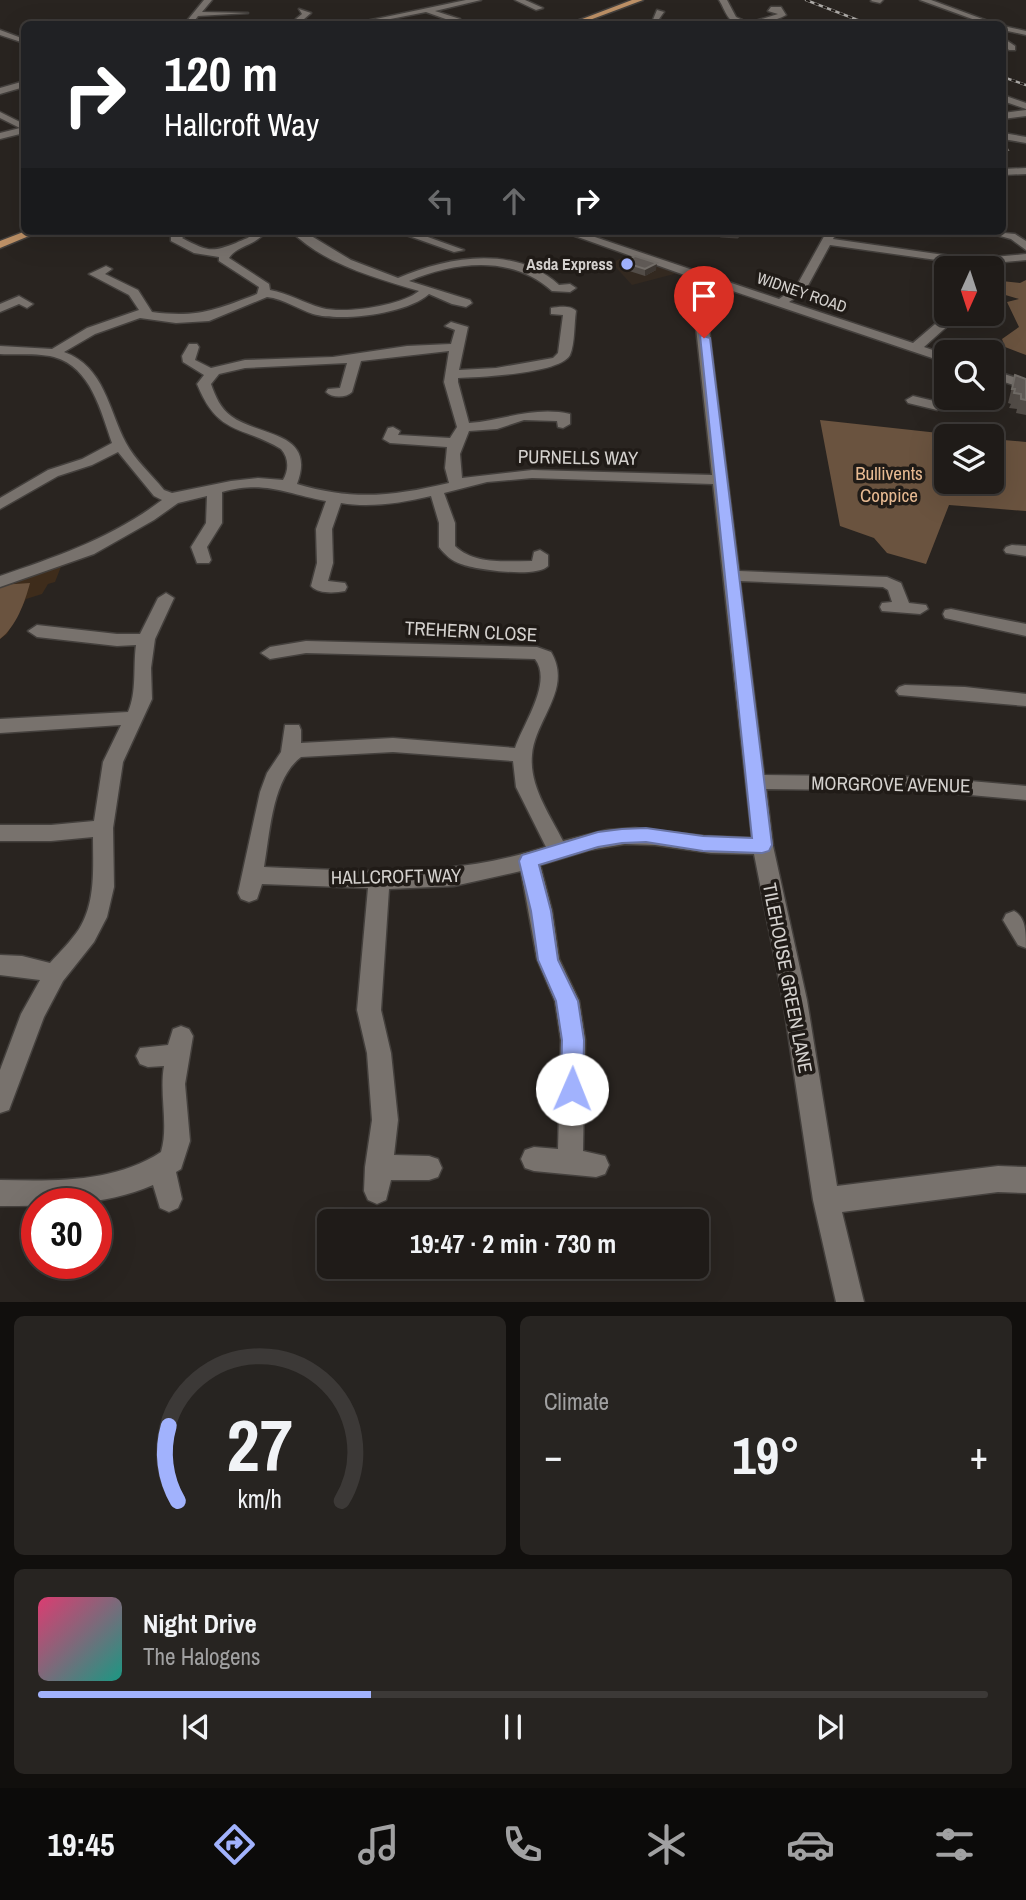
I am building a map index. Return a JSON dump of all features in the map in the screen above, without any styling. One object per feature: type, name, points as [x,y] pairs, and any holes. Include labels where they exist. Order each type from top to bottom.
[{"type":"main road","points":[[581,21],[637,0]]},
{"type":"main road","points":[[0,245],[26,235]]},
{"type":"street","points":[[190,21],[208,0]]},
{"type":"street","points":[[371,21],[477,0]]},
{"type":"street","points":[[519,0],[534,7]]},
{"type":"street","points":[[723,0],[733,18],[740,21]]},
{"type":"street","points":[[926,0],[984,21]]},
{"type":"street","points":[[762,21],[782,15],[779,9],[771,9]]},
{"type":"street","points":[[426,10],[451,20]]},
{"type":"street","points":[[302,21],[300,19],[308,12]]},
{"type":"street","points":[[658,21],[655,20],[660,12]]},
{"type":"street","points":[[197,14],[244,13]]},
{"type":"street","points":[[1006,29],[1026,33]]},
{"type":"street","points":[[1006,33],[1013,31]]},
{"type":"street","points":[[0,32],[21,40]]},
{"type":"street","points":[[1,78],[21,85]]},
{"type":"street","points":[[0,91],[21,85]]},
{"type":"street","points":[[1006,99],[1026,106]]},
{"type":"street","points":[[1006,116],[1026,113]]},
{"type":"street","points":[[0,115],[21,126]]},
{"type":"street","points":[[0,136],[21,129]]},
{"type":"street","points":[[1006,137],[1026,140]]},
{"type":"street","points":[[1006,172],[1026,172]]},
{"type":"street","points":[[180,235],[175,239],[198,251],[223,254],[259,235]]},
{"type":"street","points":[[302,235],[332,256],[425,292],[442,295],[456,304],[466,303]]},
{"type":"street","points":[[411,235],[449,249]]},
{"type":"street","name":"WIDNEY ROAD","points":[[578,235],[934,355]]},
{"type":"street","points":[[1006,235],[1015,237],[1026,247]]},
{"type":"street","points":[[780,303],[801,289],[830,236],[962,262],[1026,257]]},
{"type":"street","points":[[223,254],[223,259],[229,265],[265,286],[265,293]]},
{"type":"street","points":[[400,281],[416,274],[495,260],[540,274],[556,289],[570,288]]},
{"type":"street","points":[[106,269],[95,274],[130,290],[145,307],[146,314]]},
{"type":"street","name":"TILEHOUSE GREEN LANE","points":[[700,276],[697,281],[762,845],[795,1000],[827,1200],[850,1301]]},
{"type":"street","points":[[54,353],[91,331],[146,314],[176,319],[209,317],[247,303],[265,293],[282,295],[321,312],[333,314],[402,303],[421,297],[425,292]]},
{"type":"street","points":[[0,308],[19,300],[27,304]]},
{"type":"street","points":[[452,374],[496,372],[557,361],[564,354],[570,311],[555,311]]},
{"type":"street","points":[[451,326],[462,327],[456,347],[452,393],[464,426],[455,443],[452,471],[456,482],[465,483]]},
{"type":"street","points":[[915,349],[939,326]]},
{"type":"street","points":[[283,484],[291,482],[296,470],[290,450],[274,438],[243,428],[225,418],[211,400],[204,384],[211,373],[229,366],[355,359],[407,350],[456,347]]},
{"type":"street","points":[[188,350],[189,362],[211,373]]},
{"type":"street","points":[[0,582],[88,551],[149,517],[173,499],[159,493],[120,444],[95,383],[74,360],[54,353],[2,354]]},
{"type":"street","points":[[333,392],[345,391],[355,359]]},
{"type":"street","points":[[1004,378],[1026,385]]},
{"type":"street","points":[[913,400],[934,404]]},
{"type":"street","points":[[464,426],[497,425],[534,415],[565,417],[563,424]]},
{"type":"street","points":[[393,431],[390,439],[455,443]]},
{"type":"street","points":[[0,504],[53,473],[87,462],[120,444]]},
{"type":"street","name":"PURNELLS WAY","points":[[173,499],[247,482],[283,484],[335,498],[378,501],[513,475],[721,480]]},
{"type":"street","points":[[195,554],[214,523],[215,490]]},
{"type":"street","points":[[436,491],[447,523],[447,547],[458,557],[481,564],[540,566],[540,555]]},
{"type":"street","points":[[335,498],[324,529],[325,563],[319,586],[340,587]]},
{"type":"street","points":[[730,576],[887,582],[895,587],[904,608]]},
{"type":"street","points":[[0,1102],[33,1014],[55,974],[86,936],[96,917],[103,887],[103,828],[113,762],[143,699],[142,668],[146,639],[166,598]]},
{"type":"street","points":[[961,612],[1026,630]]},
{"type":"street","points":[[37,631],[117,640],[146,639]]},
{"type":"street","name":"TREHERN CLOSE","points":[[270,653],[291,656],[306,647],[520,651],[545,656],[548,662],[547,692],[522,755]]},
{"type":"street","points":[[905,691],[927,697],[1026,700]]},
{"type":"street","points":[[0,726],[135,718]]},
{"type":"street","points":[[292,730],[291,752],[393,745],[522,755],[526,787],[558,851]]},
{"type":"street","name":"HALLCROFT WAY","points":[[291,752],[283,762],[270,791],[251,884],[483,873],[598,839],[646,835],[703,844],[762,845]]},
{"type":"street","name":"MORGROVE AVENUE","points":[[755,782],[897,781],[978,786],[1026,793]]},
{"type":"street","points":[[0,833],[51,834],[103,828]]},
{"type":"street","points":[[528,861],[541,911],[548,960],[567,1001],[573,1040],[583,1164],[534,1159]]},
{"type":"street","points":[[379,879],[369,1010],[379,1053],[385,1120],[377,1179],[429,1168]]},
{"type":"street","points":[[0,965],[22,966],[55,974]]},
{"type":"street","points":[[0,1193],[75,1193],[144,1177],[172,1160],[177,1141],[173,1084],[179,1045],[148,1056]]},
{"type":"street","points":[[162,1168],[169,1199]]},
{"type":"street","points":[[827,1200],[861,1198],[998,1179],[1026,1180]]},
{"type":"shaded area","points":[[625,256],[678,273],[632,285],[612,263]]},
{"type":"shaded area","points":[[62,564],[55,582],[48,584],[42,594],[26,599],[7,634],[0,639],[0,585]]},
{"type":"green space","points":[[1026,280],[1026,355],[1005,347],[1002,339],[1019,327],[1007,302],[1019,299],[1004,295],[1004,281],[1020,283]]},
{"type":"green space","name":"Bullivents Coppice","points":[[820,420],[934,432],[934,494],[1004,494],[1004,440],[1026,442],[1026,511],[949,505],[926,564],[887,553],[874,538],[840,526]]},
{"type":"green space","points":[[30,583],[15,621],[0,639],[0,585]]},
{"type":"building","points":[[635,256],[657,263],[645,269],[623,262]]},
{"type":"building","points":[[1015,375],[1026,379],[1026,400],[1021,399],[1021,394],[1014,393],[1015,389],[1012,389]]},
{"type":"railway","points":[[806,0],[860,21]]},
{"type":"railway","points":[[1006,78],[1026,85]]},
{"type":"place","name":"Asda Express","points":[[627,264]]},
{"type":"route","points":[[572,1089],[573,1040],[567,1001],[548,960],[541,911],[528,861],[598,839],[622,836],[646,835],[703,844],[762,845],[704,338]]}]
